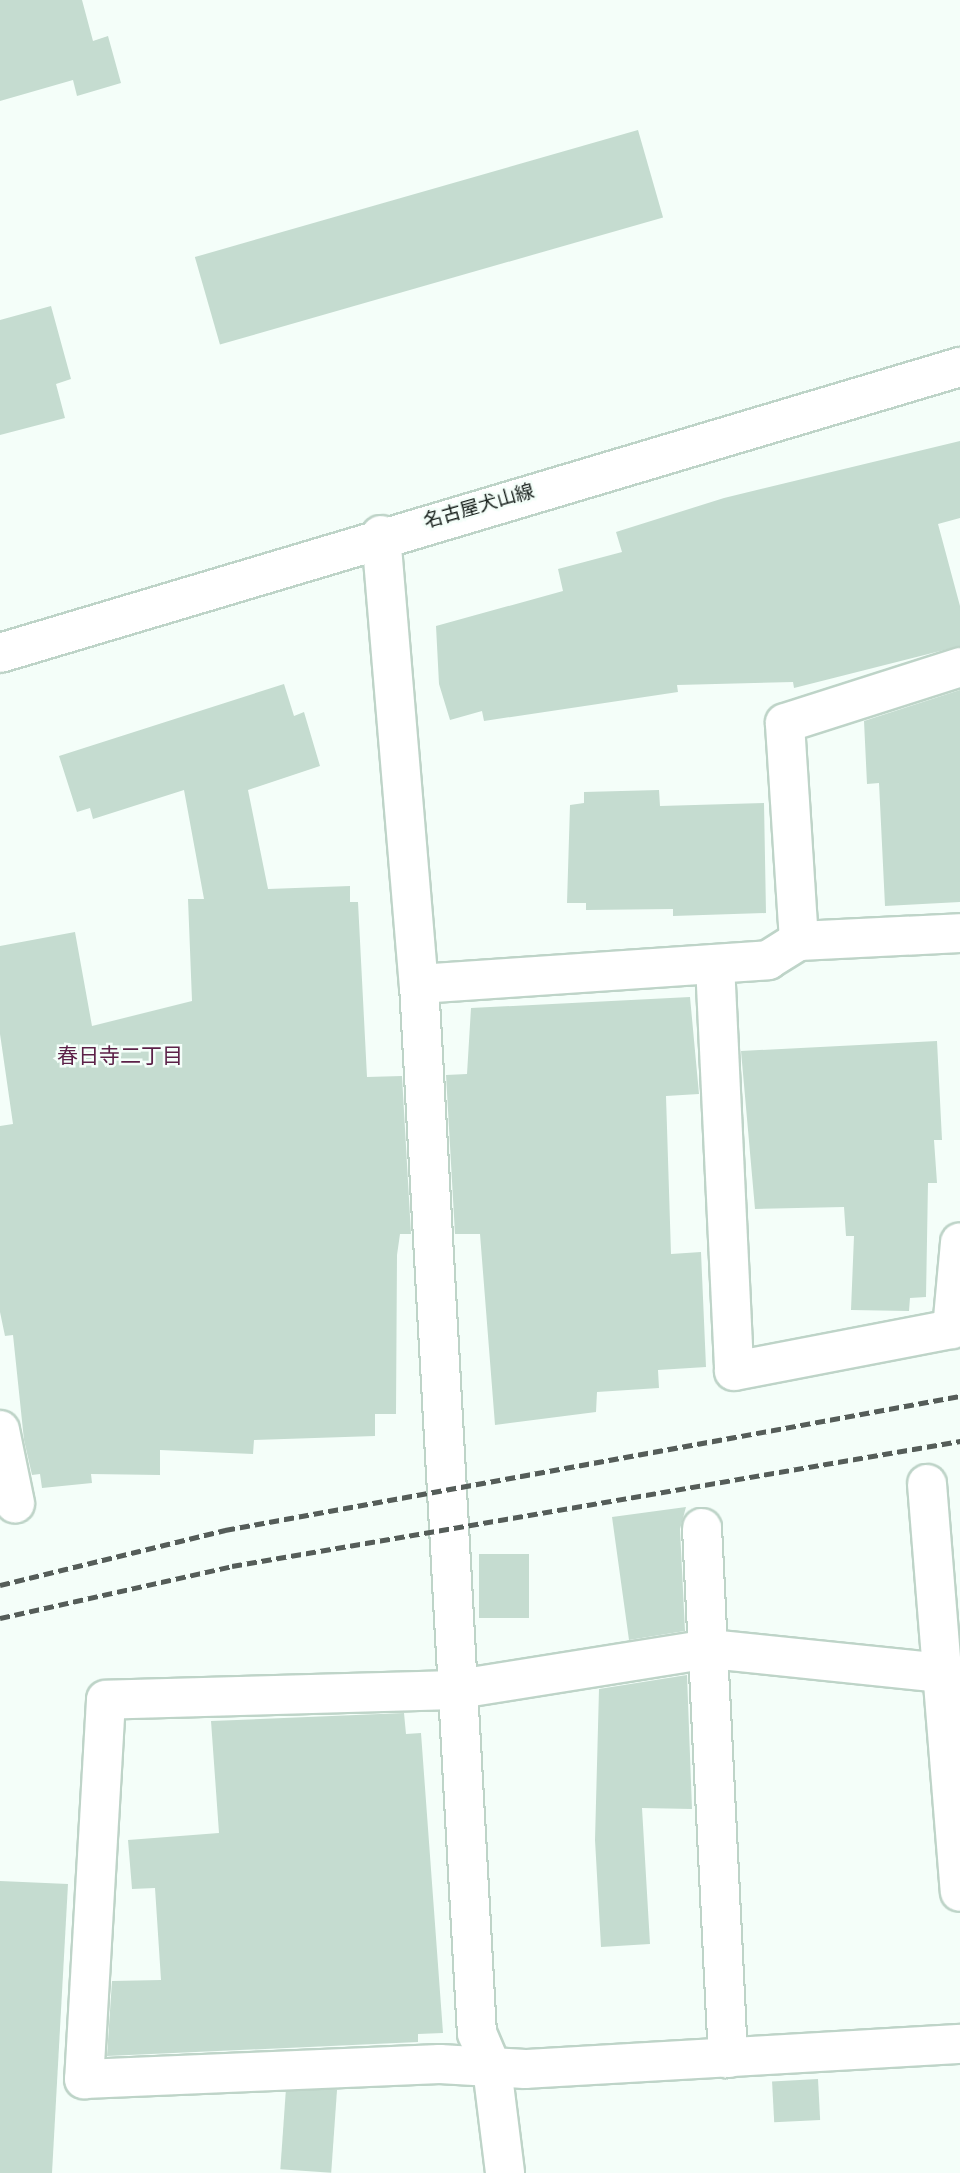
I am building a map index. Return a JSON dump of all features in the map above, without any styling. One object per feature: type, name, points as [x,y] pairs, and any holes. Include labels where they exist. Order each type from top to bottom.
[{"type":"street","name":"名古屋犬山線","points":[[0,653],[381,535],[960,367]]},
{"type":"street","points":[[381,535],[419,984],[454,1690],[477,2033],[492,2068],[505,2173]]},
{"type":"street","points":[[799,941],[785,723],[960,667]]},
{"type":"street","points":[[419,984],[768,960],[799,941],[960,933]]},
{"type":"street","points":[[715,964],[734,1371],[952,1329],[960,1242]]},
{"type":"street","points":[[0,1430],[15,1503]]},
{"type":"street","points":[[927,1484],[960,1892]]},
{"type":"street","points":[[702,1528],[728,2058]]},
{"type":"street","points":[[942,1672],[709,1649],[454,1690],[106,1700],[84,2079],[440,2064],[492,2068],[960,2044]]},
{"type":"building","points":[[0,0],[82,0],[93,41],[108,36],[121,83],[77,96],[73,80],[0,101]]},
{"type":"building","points":[[638,130],[663,217],[220,345],[195,257]]},
{"type":"building","points":[[51,306],[71,379],[56,384],[65,418],[0,435],[0,320]]},
{"type":"building","points":[[960,441],[960,518],[938,524],[960,606],[960,646],[794,688],[793,682],[677,685],[678,692],[484,721],[482,711],[450,720],[439,684],[436,626],[563,591],[558,569],[622,552],[616,532],[724,498]]},
{"type":"building","points":[[284,684],[294,716],[304,712],[320,766],[248,790],[268,889],[350,886],[350,902],[358,902],[367,1077],[402,1076],[411,1234],[400,1234],[397,1255],[396,1414],[375,1414],[375,1436],[254,1440],[253,1454],[160,1450],[160,1475],[91,1474],[92,1483],[42,1488],[40,1474],[32,1475],[24,1440],[13,1335],[5,1336],[0,1312],[0,1126],[13,1124],[0,1034],[0,946],[75,932],[92,1026],[192,1001],[188,899],[204,899],[184,790],[93,819],[90,808],[77,812],[59,756]]},
{"type":"building","points":[[960,690],[960,902],[885,906],[879,783],[867,784],[864,721]]},
{"type":"building","points":[[659,790],[660,806],[764,803],[766,913],[673,916],[673,909],[586,910],[586,903],[567,903],[570,805],[584,803],[584,792]]},
{"type":"building","points":[[690,997],[699,1094],[666,1096],[671,1254],[701,1252],[706,1367],[658,1370],[659,1388],[597,1392],[596,1412],[495,1425],[480,1234],[455,1234],[446,1075],[467,1074],[471,1008]]},
{"type":"building","points":[[937,1041],[942,1140],[934,1140],[937,1183],[928,1183],[926,1297],[910,1298],[909,1311],[851,1310],[854,1236],[846,1236],[844,1207],[755,1209],[741,1051]]},
{"type":"building","points":[[686,1507],[680,1529],[685,1631],[629,1640],[612,1517]]},
{"type":"building","points":[[479,1554],[529,1554],[529,1618],[479,1618]]},
{"type":"building","points":[[687,1675],[692,1809],[642,1808],[650,1944],[601,1947],[595,1840],[599,1689]]},
{"type":"building","points":[[404,1713],[406,1734],[421,1733],[443,2033],[418,2034],[418,2042],[107,2056],[112,1981],[161,1980],[155,1888],[132,1889],[128,1840],[219,1833],[211,1721]]},
{"type":"building","points":[[0,1881],[68,1884],[52,2173],[0,2173]]},
{"type":"building","points":[[818,2079],[820,2120],[774,2122],[772,2081]]},
{"type":"building","points":[[286,2086],[337,2090],[331,2173],[280,2169]]},
{"type":"railway","points":[[0,1585],[225,1530],[960,1396]]},
{"type":"railway","points":[[0,1618],[232,1566],[960,1441]]},
{"type":"district","name":"春日寺二丁目","points":[[120,1057]]}]
